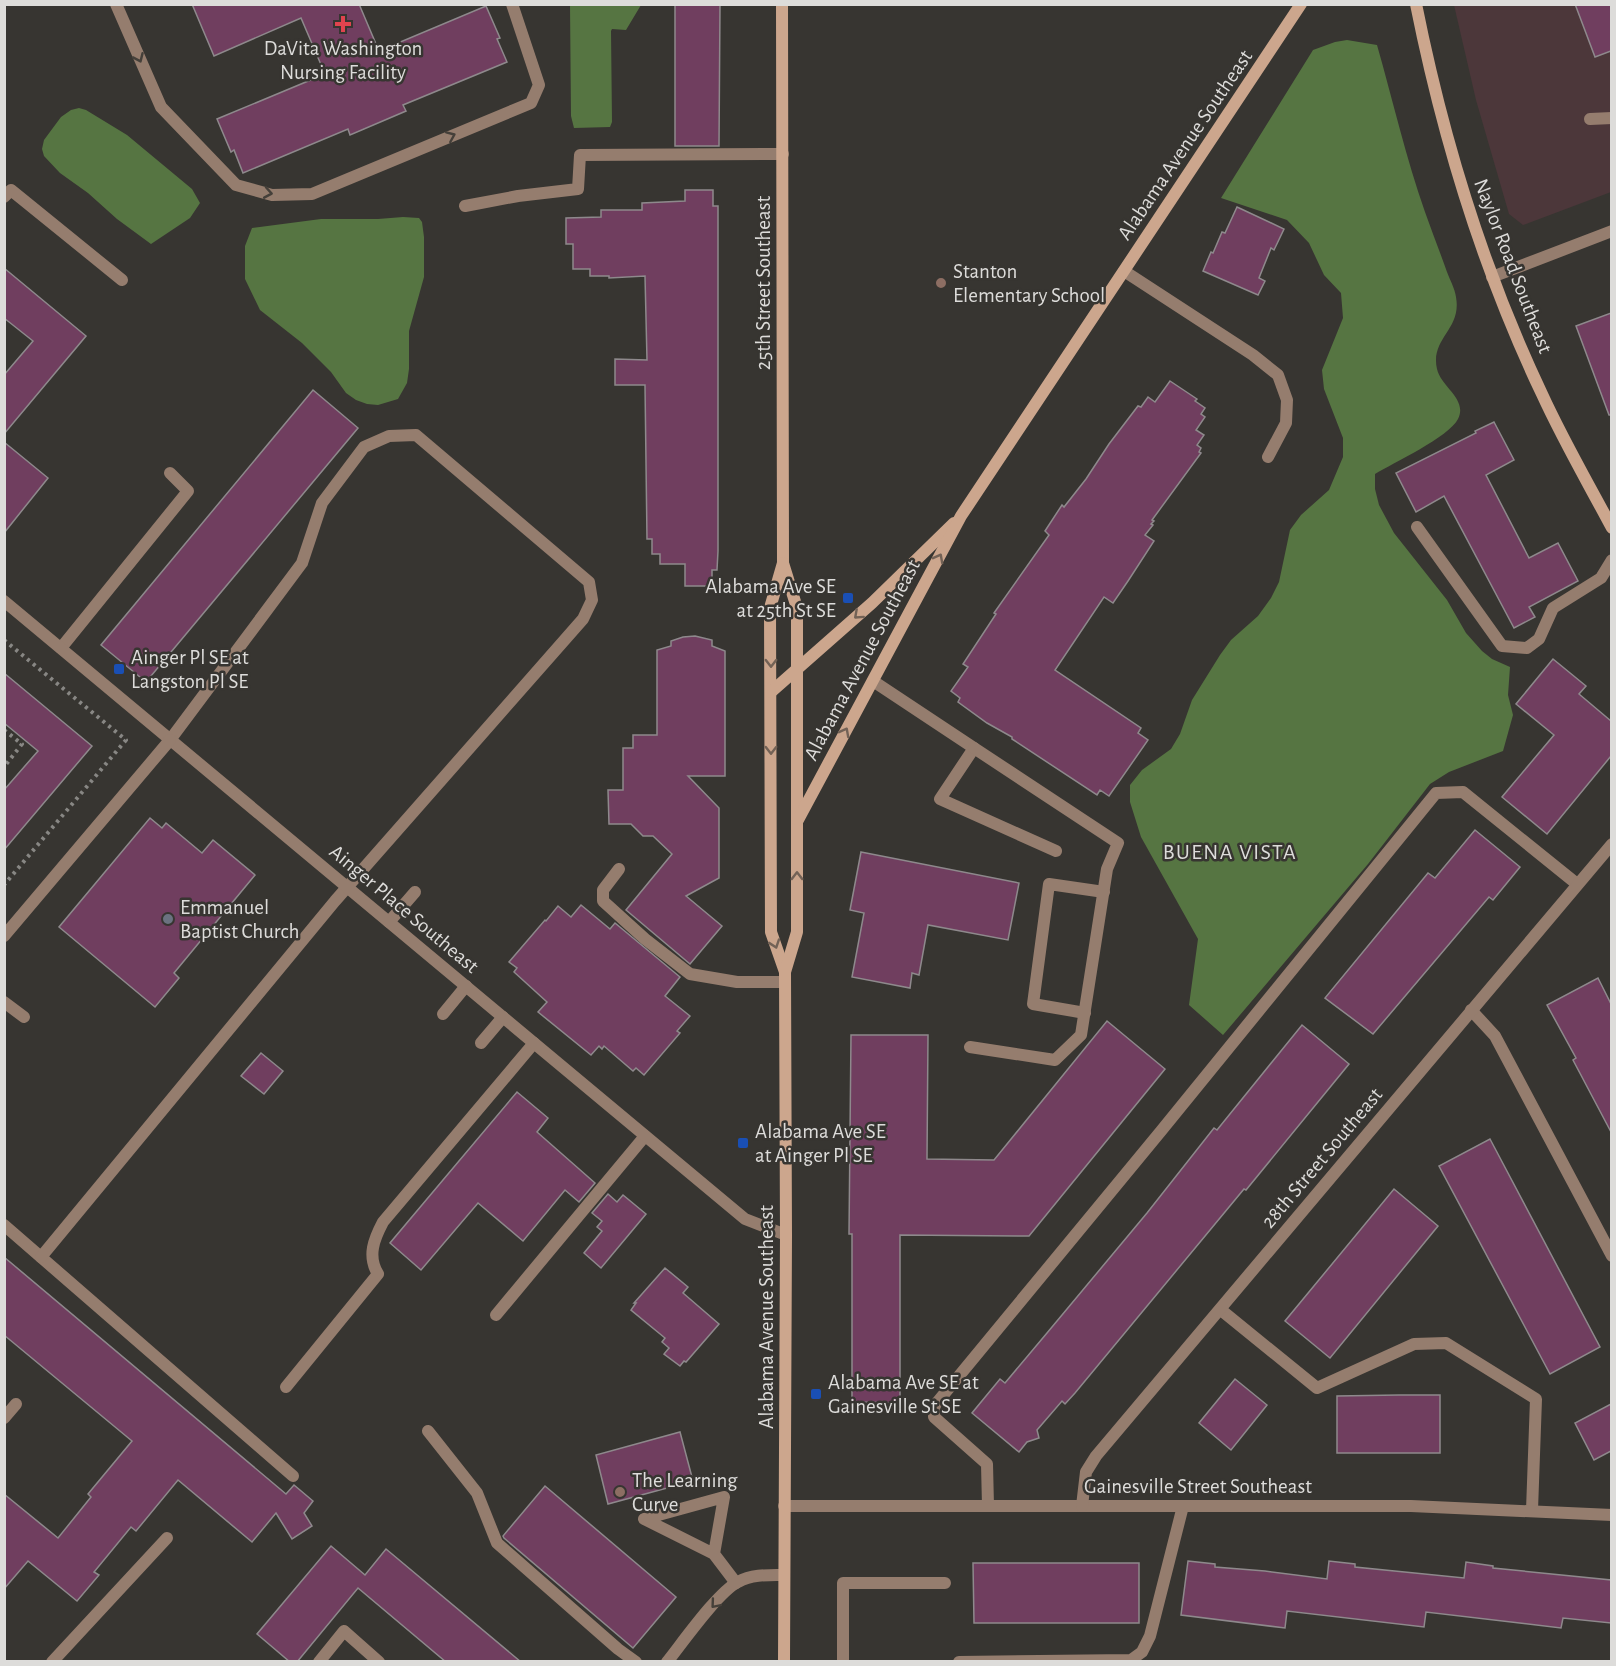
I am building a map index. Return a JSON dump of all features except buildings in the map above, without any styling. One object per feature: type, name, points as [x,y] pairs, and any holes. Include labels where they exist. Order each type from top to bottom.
[{"type":"main road","name":"25th Street Southeast","points":[[782,4],[783,563],[796,608],[798,668]]},
{"type":"main road","name":"Alabama Avenue Southeast","points":[[798,821],[961,516],[1301,4]]},
{"type":"main road","name":"Naylor Road Southeast","points":[[1416,4],[1443,123],[1469,213],[1492,276],[1542,395],[1611,528]]},
{"type":"main road","name":"Alabama Avenue Southeast","points":[[785,977],[771,932],[771,692],[872,603],[961,516]]},
{"type":"main road","name":"25th Street Southeast","points":[[771,692],[770,608],[783,563]]},
{"type":"main road","name":"Alabama Avenue Southeast","points":[[784,1662],[785,977],[797,932],[798,668]]},
{"type":"street","points":[[116,4],[161,107],[236,185],[272,195],[312,194],[531,103],[539,86],[512,4]]},
{"type":"street","points":[[1590,119],[1611,118]]},
{"type":"street","points":[[465,206],[518,196],[578,189],[580,155],[783,154]]},
{"type":"street","points":[[4,197],[11,190],[122,280]]},
{"type":"street","points":[[1492,276],[1611,231]]},
{"type":"street","points":[[1124,271],[1252,355],[1278,375],[1287,400],[1286,423],[1268,457]]},
{"type":"street","points":[[4,936],[170,740],[302,563],[322,503],[364,447],[389,436],[416,435],[589,582],[592,600],[584,619],[347,887],[41,1257]]},
{"type":"street","points":[[61,648],[188,491],[170,473]]},
{"type":"street","points":[[1417,526],[1502,646],[1527,648],[1539,639],[1553,608],[1600,578],[1611,560]]},
{"type":"street","name":"Ainger Place Southeast","points":[[6,605],[61,648],[745,1219],[786,1235]]},
{"type":"street","points":[[873,681],[1118,843],[1107,869],[1081,1035],[1055,1060],[970,1047]]},
{"type":"street","points":[[974,748],[940,800],[1056,851]]},
{"type":"street","points":[[988,1506],[987,1464],[934,1418],[935,1405],[1436,793],[1463,792],[1577,884]]},
{"type":"street","name":"28th Street Southeast","points":[[1082,1506],[1086,1472],[1096,1456],[1611,844]]},
{"type":"street","points":[[619,869],[603,890],[603,901],[645,939],[690,974],[737,982],[785,977]]},
{"type":"street","points":[[1085,1013],[1033,1004],[1049,884],[1104,892]]},
{"type":"street","points":[[389,922],[415,892]]},
{"type":"street","points":[[443,1014],[466,986]]},
{"type":"street","points":[[4,1002],[24,1017]]},
{"type":"street","points":[[1472,1010],[1494,1036],[1611,1256]]},
{"type":"street","points":[[481,1043],[503,1017]]},
{"type":"street","points":[[286,1387],[378,1274],[372,1258],[374,1239],[383,1222],[534,1043]]},
{"type":"street","points":[[496,1315],[645,1136]]},
{"type":"street","points":[[4,1226],[293,1476]]},
{"type":"street","points":[[1221,1310],[1317,1388],[1414,1344],[1446,1343],[1536,1399],[1532,1510]]},
{"type":"street","points":[[4,1418],[16,1404]]},
{"type":"street","points":[[428,1431],[477,1493],[497,1543],[618,1649],[636,1662]]},
{"type":"street","points":[[714,1554],[724,1497],[644,1519],[714,1554],[736,1582]]},
{"type":"street","name":"Gainesville Street Southeast","points":[[784,1506],[1411,1506],[1611,1515]]},
{"type":"street","points":[[959,1662],[1131,1660],[1142,1652],[1150,1636],[1183,1506]]},
{"type":"street","points":[[52,1662],[167,1538]]},
{"type":"street","points":[[667,1662],[722,1595],[736,1582],[754,1576],[784,1575]]},
{"type":"street","points":[[843,1662],[843,1583],[945,1583]]},
{"type":"street","points":[[319,1662],[344,1631],[379,1662]]},
{"type":"path","points":[[4,640],[126,740],[4,885]]},
{"type":"path","points":[[4,730],[22,744],[4,767]]},
{"type":"shaded area","points":[[1454,5],[1611,5],[1611,192],[1523,225],[1509,214],[1476,100]]},
{"type":"green space","points":[[570,5],[641,5],[626,30],[612,29],[611,31],[612,122],[610,127],[574,128],[571,116]]},
{"type":"green space","points":[[1347,40],[1377,45],[1418,192],[1454,288],[1457,308],[1455,318],[1438,349],[1436,358],[1439,375],[1460,405],[1458,419],[1444,434],[1375,474],[1375,489],[1379,505],[1394,533],[1447,600],[1466,633],[1492,659],[1510,667],[1508,695],[1513,715],[1503,751],[1449,772],[1430,784],[1368,864],[1223,1035],[1189,1005],[1198,939],[1141,837],[1130,802],[1130,785],[1142,770],[1171,749],[1180,734],[1192,700],[1220,655],[1231,640],[1258,616],[1271,598],[1279,582],[1290,530],[1301,515],[1329,490],[1343,457],[1343,438],[1324,389],[1322,370],[1343,318],[1341,293],[1324,275],[1309,243],[1287,220],[1221,198],[1313,50]]},
{"type":"green space","points":[[79,108],[127,135],[192,189],[200,203],[190,218],[151,244],[60,173],[44,156],[42,149],[44,140],[61,117]]},
{"type":"green space","points":[[419,218],[422,222],[424,237],[424,277],[409,331],[407,383],[398,399],[378,405],[367,404],[346,393],[331,372],[302,343],[260,310],[245,279],[245,246],[252,228],[321,219]]},
{"type":"place","name":"DaVita Washington Nursing Facility","points":[[343,24]]},
{"type":"place","name":"Stanton Elementary School","points":[[941,283]]},
{"type":"place","name":"Alabama Ave SE at 25th St SE","points":[[848,598]]},
{"type":"place","name":"Ainger Pl SE at Langston Pl SE","points":[[119,669]]},
{"type":"place","name":"Emmanuel Baptist Church","points":[[168,919]]},
{"type":"place","name":"Alabama Ave SE at Ainger Pl SE","points":[[743,1143]]},
{"type":"place","name":"Alabama Ave SE at Gainesville St SE","points":[[816,1394]]},
{"type":"place","name":"The Learning Curve","points":[[620,1492]]},
{"type":"district","name":"BUENA VISTA","points":[[1230,852]]}]
